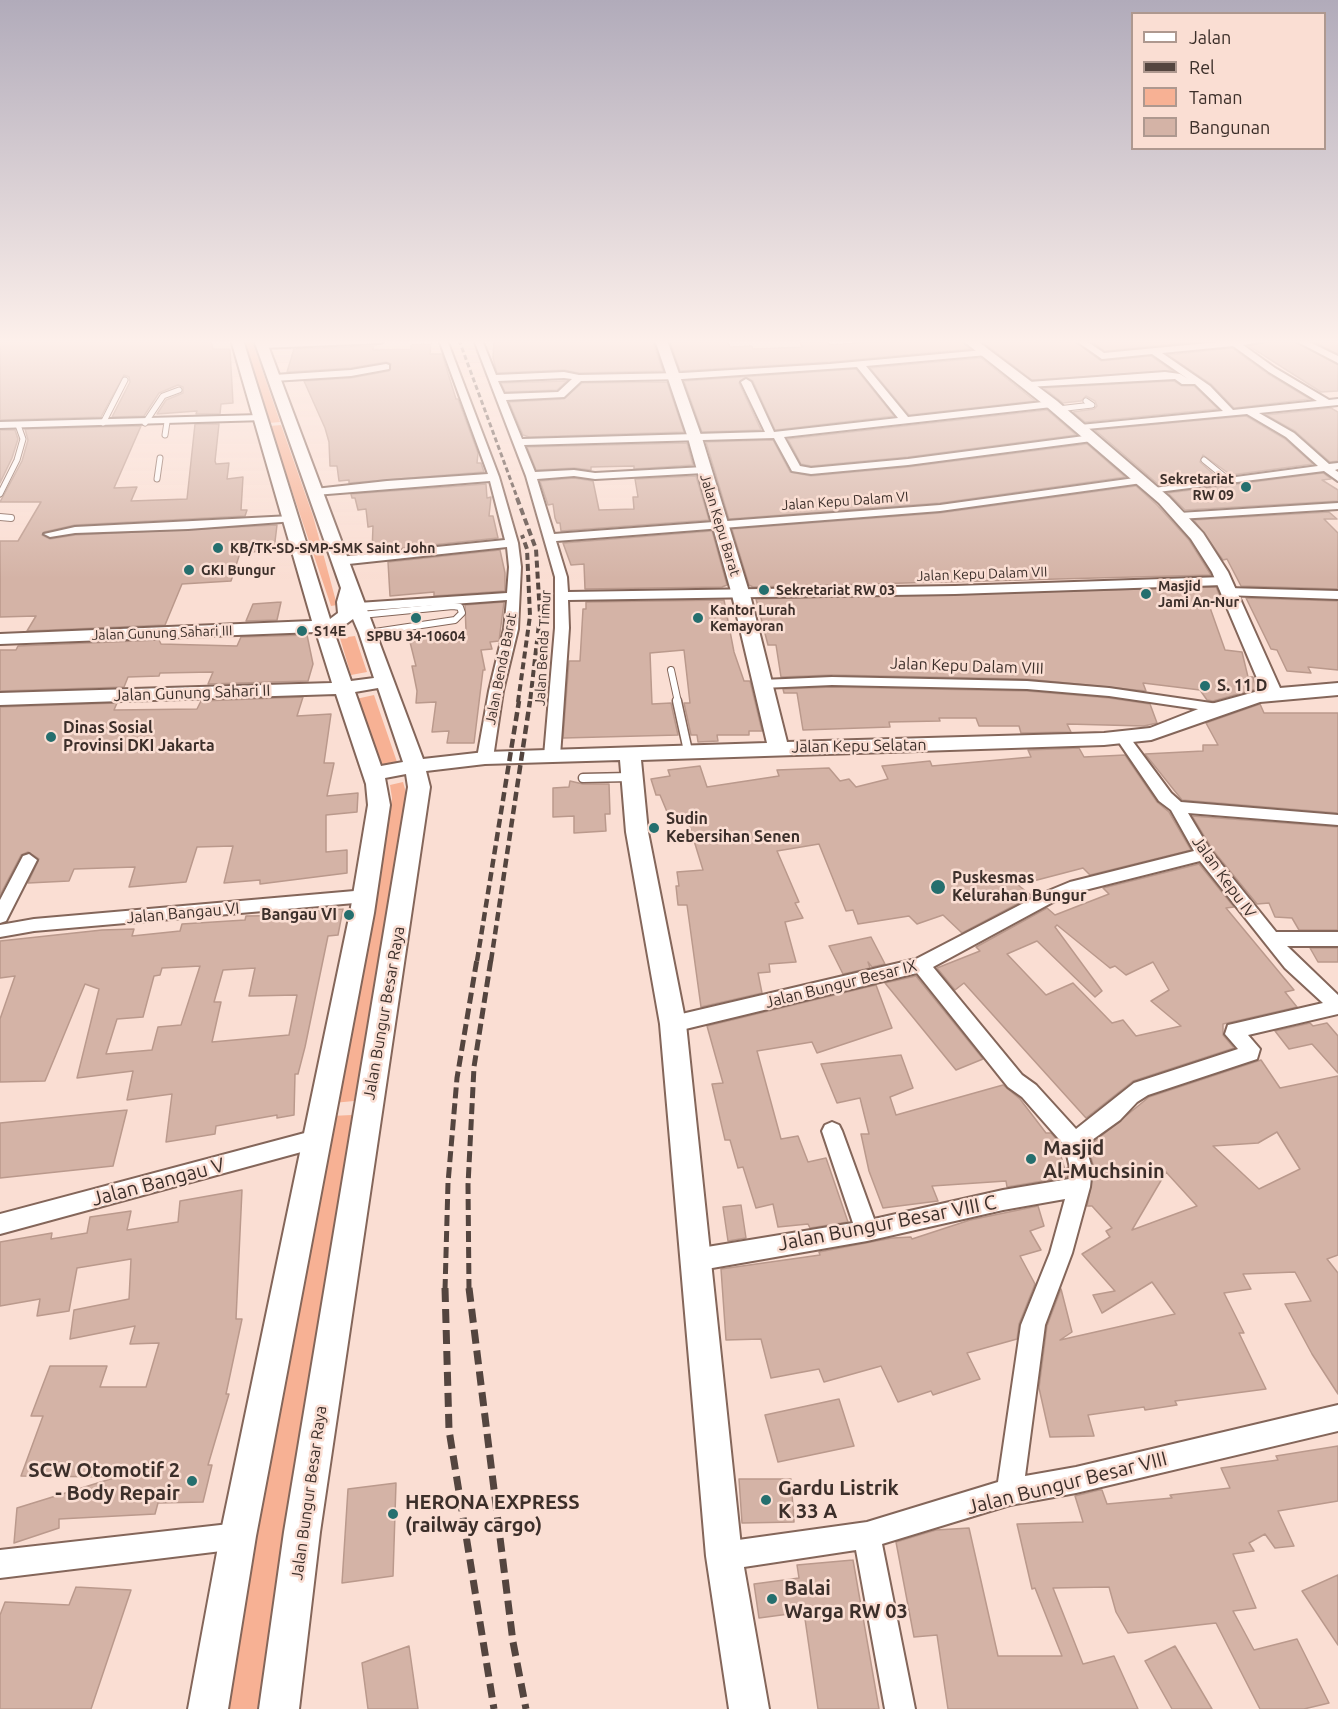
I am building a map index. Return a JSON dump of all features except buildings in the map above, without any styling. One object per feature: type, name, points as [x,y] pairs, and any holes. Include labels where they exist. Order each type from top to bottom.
[{"type":"street","points":[[0,425],[219,420]]},
{"type":"street","points":[[208,1709],[238,1536],[366,896],[379,805],[373,774],[342,688],[261,420]]},
{"type":"street","name":"Jalan Bungur Besar Raya","points":[[279,1709],[302,1532],[418,805],[419,787],[415,766],[383,682],[364,621],[339,561],[289,420]]},
{"type":"street","name":"Jalan Benda Barat","points":[[473,420],[494,477],[512,543],[515,567],[512,628],[496,692],[485,758]]},
{"type":"street","name":"Jalan Benda Timur","points":[[511,420],[531,476],[561,577],[562,596],[552,756]]},
{"type":"street","name":"Jalan Kepu Barat","points":[[689,420],[741,595],[778,748]]},
{"type":"street","points":[[764,420],[796,469],[810,471],[908,462],[1182,420]]},
{"type":"street","points":[[519,442],[774,435],[905,420]]},
{"type":"street","points":[[1071,420],[1154,491],[1179,516],[1209,553],[1273,693]]},
{"type":"street","points":[[1265,420],[1290,435],[1333,467],[1338,478]]},
{"type":"street","points":[[1154,491],[1333,467]]},
{"type":"street","points":[[531,476],[574,473],[595,476],[704,470]]},
{"type":"street","points":[[315,492],[387,484],[494,477]]},
{"type":"street","name":"Jalan Kepu Dalam VI","points":[[550,538],[978,505],[1142,480]]},
{"type":"street","points":[[1179,516],[1338,506]]},
{"type":"street","points":[[50,534],[75,530],[291,519]]},
{"type":"street","points":[[339,561],[512,543]]},
{"type":"street","name":"Jalan Kepu Dalam VII","points":[[562,596],[1225,587],[1338,595]]},
{"type":"street","points":[[325,631],[347,615],[346,602],[350,588]]},
{"type":"street","points":[[364,621],[514,596]]},
{"type":"street","name":"Jalan Gunung Sahari III","points":[[0,639],[342,632],[364,621]]},
{"type":"street","name":"Jalan Kepu Dalam VIII","points":[[762,684],[832,681],[1027,685],[1109,692],[1218,708]]},
{"type":"street","name":"Jalan Gunung Sahari II","points":[[0,699],[342,688],[383,682]]},
{"type":"street","name":"Jalan Kepu Selatan","points":[[373,774],[415,766],[485,758],[552,756],[631,765],[687,751],[1123,738],[1150,734],[1187,722],[1218,708],[1273,693],[1338,689]]},
{"type":"street","points":[[1170,701],[1187,722]]},
{"type":"street","name":"Jalan Kepu IV","points":[[1123,738],[1165,797],[1177,807],[1204,854],[1271,939],[1292,963],[1338,1006]]},
{"type":"street","points":[[631,765],[637,832],[673,1024],[724,1556],[749,1709]]},
{"type":"street","points":[[1177,807],[1338,820]]},
{"type":"street","name":"Jalan Bungur Besar IX","points":[[673,1024],[921,965],[1047,898],[1107,878],[1204,854]]},
{"type":"street","points":[[0,916],[29,860]]},
{"type":"street","name":"Jalan Bangau VI","points":[[0,931],[34,925],[366,896]]},
{"type":"street","points":[[1271,939],[1338,939]]},
{"type":"street","points":[[921,965],[1015,1082],[1029,1091],[1074,1142],[1081,1168],[1079,1187],[1061,1253],[1034,1325],[1010,1492]]},
{"type":"street","points":[[1074,1142],[1113,1114],[1130,1096],[1141,1089],[1251,1052],[1235,1034],[1235,1030],[1338,1006]]},
{"type":"street","points":[[832,1131],[867,1231]]},
{"type":"street","name":"Jalan Bangau V","points":[[0,1224],[316,1139]]},
{"type":"street","name":"Jalan Bungur Besar VIII C","points":[[695,1260],[867,1231],[1003,1200],[1079,1187]]},
{"type":"street","name":"Jalan Bungur Besar VIII","points":[[724,1556],[867,1535],[1010,1492],[1076,1480],[1338,1418]]},
{"type":"street","points":[[867,1535],[900,1709]]},
{"type":"street","points":[[0,1564],[238,1536]]},
{"type":"lane","points":[[165,435],[167,422]]},
{"type":"lane","points":[[0,494],[17,460],[23,439],[18,425]]},
{"type":"lane","points":[[156,479],[160,458]]},
{"type":"lane","points":[[1204,460],[1231,482]]},
{"type":"lane","points":[[0,517],[11,518]]},
{"type":"lane","points":[[453,606],[460,607],[462,613],[455,620],[364,621],[453,606]]},
{"type":"lane","points":[[671,670],[687,751]]},
{"type":"lane","points":[[583,778],[631,765]]},
{"type":"green space","points":[[268,420],[279,420],[280,422],[269,423]]},
{"type":"green space","points":[[281,425],[313,516],[337,605],[331,606],[270,426]]},
{"type":"green space","points":[[355,636],[367,672],[351,675],[340,638]]},
{"type":"green space","points":[[374,695],[397,762],[380,767],[356,699]]},
{"type":"green space","points":[[403,782],[407,796],[395,889],[354,1101],[333,1103],[377,890],[392,798],[390,785]]},
{"type":"green space","points":[[352,1115],[258,1709],[227,1709],[331,1116]]},
{"type":"railway","points":[[488,420],[518,500]]},
{"type":"railway","points":[[517,498],[536,549],[540,615],[530,702]]},
{"type":"railway","points":[[518,702],[530,616],[527,549],[522,535]]},
{"type":"railway","points":[[477,961],[519,701]]},
{"type":"railway","points":[[491,961],[530,701]]},
{"type":"railway","points":[[445,1289],[448,1183],[457,1078],[477,959]]},
{"type":"railway","points":[[469,1290],[468,1185],[474,1067],[491,959]]},
{"type":"railway","points":[[469,1288],[513,1642],[526,1709]]},
{"type":"railway","points":[[445,1289],[449,1430],[494,1709]]},
{"type":"place","name":"Sekretariat RW 09","points":[[1246,487]]},
{"type":"place","name":"KB/TK-SD-SMP-SMK Saint John","points":[[218,548]]},
{"type":"place","name":"GKI Bungur","points":[[189,570]]},
{"type":"place","name":"Sekretariat RW 03","points":[[764,590]]},
{"type":"place","name":"Masjid Jami An-Nur","points":[[1146,594]]},
{"type":"place","name":"SPBU 34-10604","points":[[416,618]]},
{"type":"place","name":"Kantor Lurah Kemayoran","points":[[698,618]]},
{"type":"place","name":"S14E","points":[[302,631]]},
{"type":"place","name":"S. 11 D","points":[[1205,686]]},
{"type":"place","name":"Dinas Sosial Provinsi DKI Jakarta","points":[[51,737]]},
{"type":"place","name":"Sudin Kebersihan Senen","points":[[654,828]]},
{"type":"place","name":"Puskesmas Kelurahan Bungur","points":[[938,887]]},
{"type":"place","name":"Bangau VI","points":[[349,915]]},
{"type":"place","name":"Masjid Al-Muchsinin","points":[[1031,1159]]},
{"type":"place","name":"SCW Otomotif 2 - Body Repair","points":[[192,1481]]},
{"type":"place","name":"Gardu Listrik K 33 A","points":[[766,1500]]},
{"type":"place","name":"HERONA EXPRESS (railway cargo)","points":[[393,1514]]},
{"type":"place","name":"Balai Warga RW 03","points":[[772,1599]]}]
